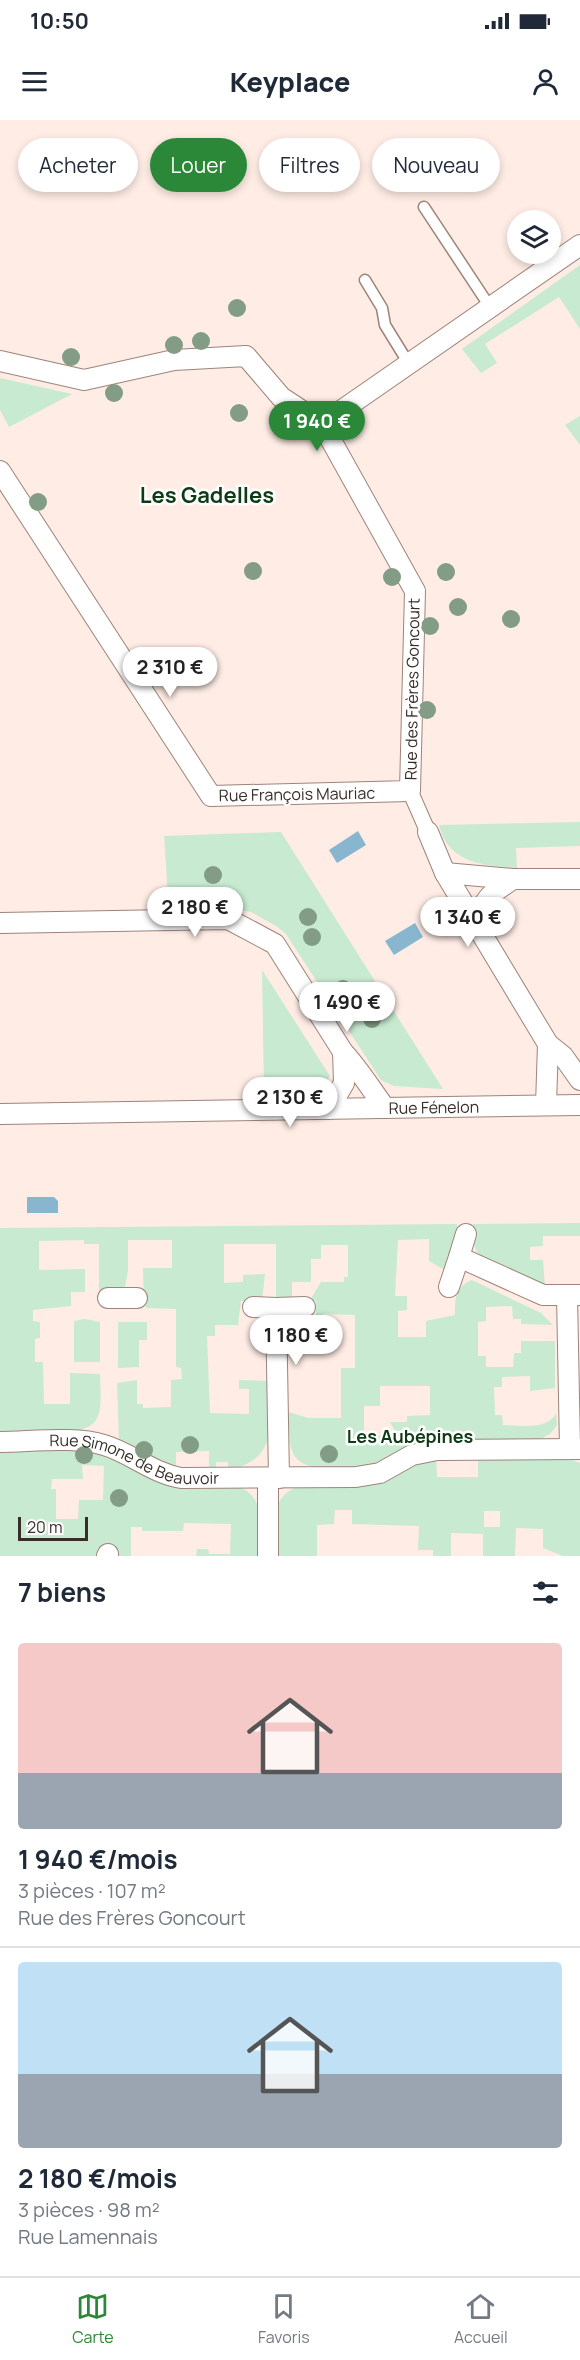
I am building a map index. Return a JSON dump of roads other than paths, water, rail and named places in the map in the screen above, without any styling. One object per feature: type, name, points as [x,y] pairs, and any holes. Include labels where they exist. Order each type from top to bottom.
[{"type":"street","points":[[322,424],[580,245]]},
{"type":"street","name":"Rue des Frères Goncourt","points":[[0,361],[84,380],[174,360],[246,356],[281,397],[322,424],[415,591],[410,791],[445,873],[476,926],[548,1044],[563,1056],[580,1080]]},
{"type":"street","name":"Rue François Mauriac","points":[[0,471],[212,796],[410,791]]},
{"type":"street","points":[[445,873],[513,879],[580,879]]},
{"type":"street","points":[[476,926],[482,904],[493,892],[513,879]]},
{"type":"street","points":[[0,923],[228,919],[275,944],[343,1052],[357,1066],[367,1085],[386,1108]]},
{"type":"street","points":[[546,1106],[548,1044]]},
{"type":"street","points":[[329,1109],[344,1083],[343,1052]]},
{"type":"street","name":"Rue Fénelon","points":[[0,1114],[580,1105]]},
{"type":"street","points":[[448,1287],[466,1234]]},
{"type":"street","name":"Rue Simone de Beauvoir","points":[[0,1442],[101,1444],[120,1451],[162,1474],[181,1478],[356,1477],[380,1473],[412,1455],[437,1450],[575,1448],[573,1295],[543,1295],[459,1257]]},
{"type":"street","points":[[108,1298],[137,1298]]},
{"type":"street","points":[[253,1307],[305,1307]]},
{"type":"street","points":[[268,1556],[274,1478],[276,1308]]},
{"type":"lane","points":[[424,207],[490,307]]},
{"type":"lane","points":[[365,280],[382,308],[385,326],[409,364]]},
{"type":"water","points":[[358,831],[366,845],[337,863],[329,850]]},
{"type":"water","points":[[415,923],[423,937],[394,955],[385,941]]},
{"type":"water","points":[[27,1197],[54,1197],[58,1201],[58,1213],[27,1213]]},
{"type":"district","name":"Les Gadelles","points":[[207,495]]},
{"type":"district","name":"Les Aubépines","points":[[410,1436]]}]
